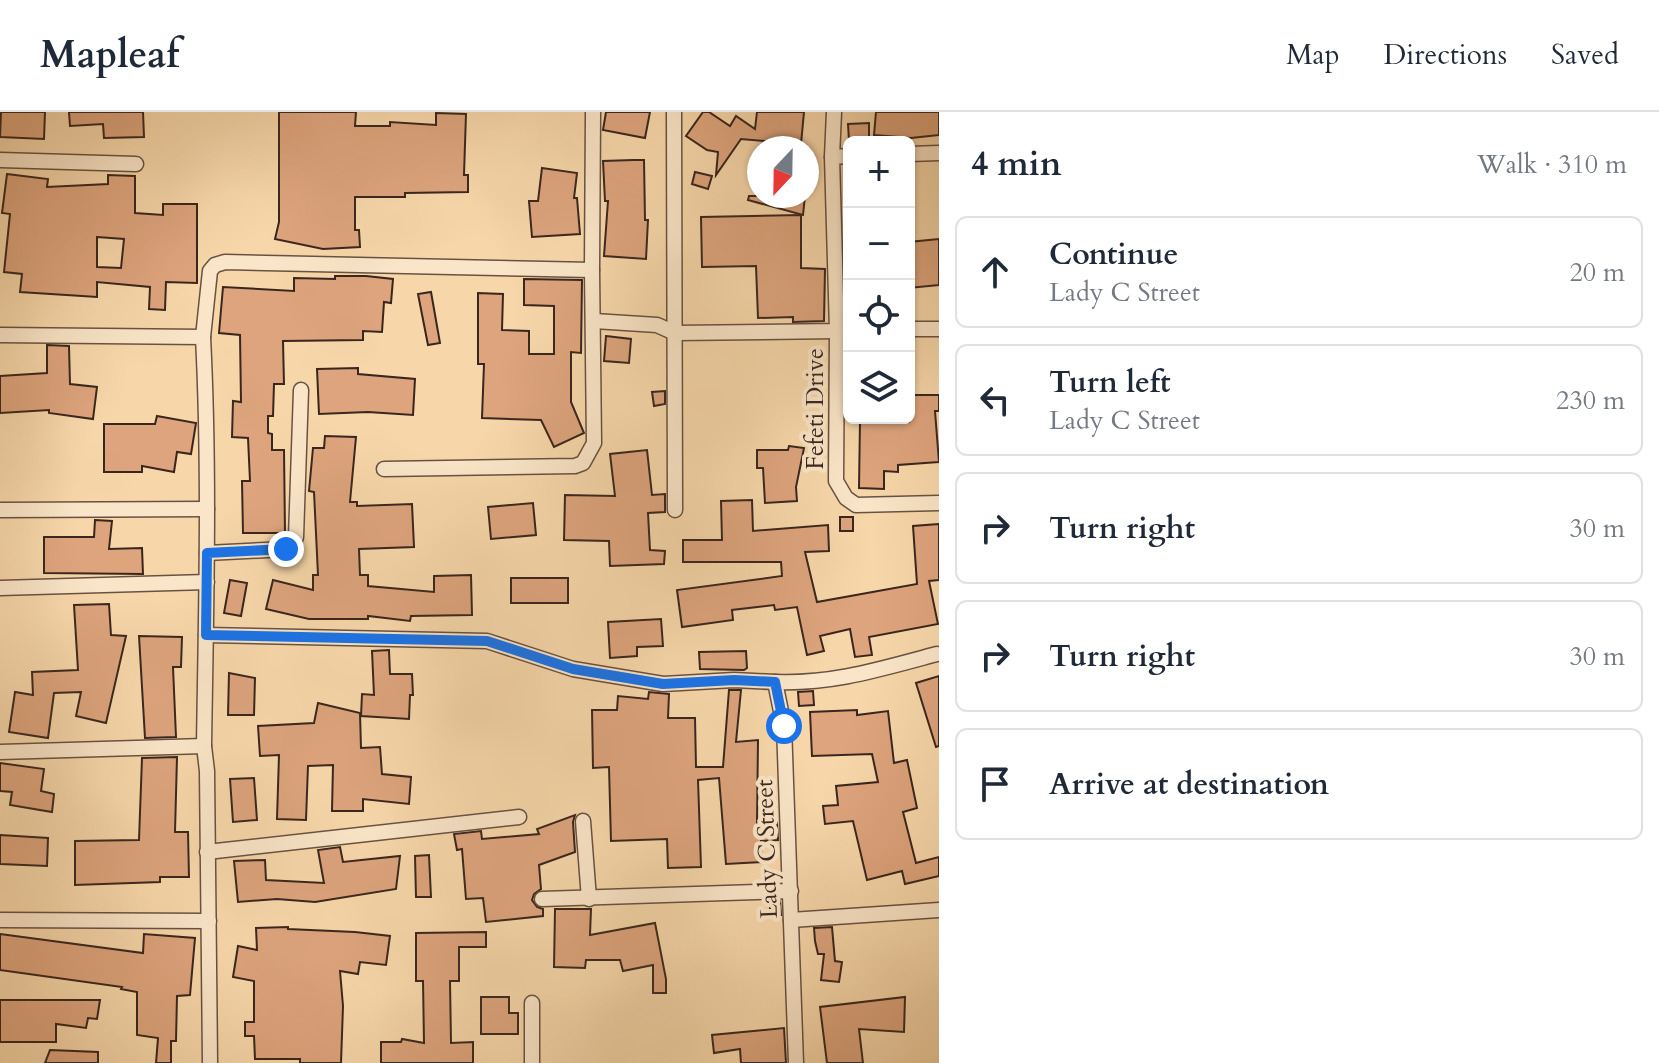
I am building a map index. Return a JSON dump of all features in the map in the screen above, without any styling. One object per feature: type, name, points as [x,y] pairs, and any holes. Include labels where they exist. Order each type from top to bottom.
[{"type":"street","points":[[384,469],[575,466],[583,463],[594,443],[593,112]]},
{"type":"street","points":[[674,112],[675,510]]},
{"type":"street","name":"Fefeti Drive","points":[[834,112],[832,157],[843,331],[836,481],[840,490],[856,505],[939,503]]},
{"type":"street","points":[[915,154],[939,153]]},
{"type":"street","points":[[832,157],[843,156]]},
{"type":"street","points":[[0,160],[136,164]]},
{"type":"street","points":[[210,1063],[207,771],[204,746],[207,409],[203,337],[210,271],[215,265],[225,262],[592,270]]},
{"type":"street","points":[[594,321],[657,325],[675,333],[843,331]]},
{"type":"street","points":[[915,329],[939,329]]},
{"type":"street","points":[[0,335],[203,337]]},
{"type":"street","points":[[207,553],[286,549],[293,545],[296,537],[301,390]]},
{"type":"street","points":[[0,510],[207,509]]},
{"type":"street","points":[[0,588],[207,582]]},
{"type":"street","points":[[206,635],[487,641],[573,669],[663,684],[734,680],[812,683],[859,675],[937,654]]},
{"type":"street","name":"Lady C Street","points":[[775,682],[784,726],[796,1063]]},
{"type":"street","points":[[0,752],[204,746]]},
{"type":"street","points":[[207,852],[519,817]]},
{"type":"street","points":[[583,821],[589,899]]},
{"type":"street","points":[[542,899],[791,891]]},
{"type":"street","points":[[791,920],[939,910]]},
{"type":"street","points":[[0,920],[209,921]]},
{"type":"street","points":[[532,1003],[532,1063]]},
{"type":"building","points":[[1,112],[45,112],[44,139],[0,137]]},
{"type":"building","points":[[69,112],[143,112],[144,137],[104,138],[103,124],[70,126]]},
{"type":"building","points":[[279,112],[356,112],[355,126],[390,126],[390,122],[436,125],[436,113],[466,114],[464,175],[468,175],[468,192],[355,197],[355,230],[359,230],[360,247],[323,249],[275,239],[279,222]]},
{"type":"building","points":[[606,112],[650,112],[645,138],[603,130]]},
{"type":"building","points":[[703,112],[709,112],[730,126],[736,116],[755,129],[757,112],[804,112],[802,136],[747,136],[747,140],[741,139],[716,175],[718,152],[707,150],[686,136]]},
{"type":"building","points":[[876,112],[939,112],[939,135],[915,138],[874,135]]},
{"type":"building","points":[[869,123],[869,136],[849,136],[848,124]]},
{"type":"building","points":[[644,160],[645,220],[648,220],[646,259],[604,256],[608,201],[605,201],[603,161]]},
{"type":"building","points":[[542,168],[577,173],[574,198],[577,198],[580,234],[532,237],[529,201],[538,201]]},
{"type":"building","points":[[695,172],[712,176],[708,189],[692,184]]},
{"type":"building","points":[[7,174],[48,179],[47,187],[108,184],[108,175],[135,176],[135,213],[163,215],[163,204],[197,204],[197,283],[166,282],[165,310],[149,309],[150,287],[97,282],[97,297],[20,292],[22,274],[4,272],[10,214],[2,213]],"holes":[[[97,237],[124,239],[121,268],[97,267]]]},
{"type":"building","points":[[777,208],[804,208],[803,215]]},
{"type":"building","points":[[801,215],[801,268],[825,269],[824,321],[793,322],[793,317],[758,318],[756,266],[702,267],[701,217]]},
{"type":"building","points":[[939,239],[939,285],[915,287],[915,241]]},
{"type":"building","points":[[335,276],[393,279],[391,303],[384,302],[382,332],[363,331],[363,340],[283,341],[284,384],[274,384],[273,416],[268,416],[268,433],[272,434],[272,450],[284,450],[285,533],[243,533],[242,481],[250,481],[248,438],[232,437],[233,401],[241,402],[240,335],[219,333],[223,287],[294,291],[294,278],[335,279]]},
{"type":"building","points":[[524,279],[582,280],[581,353],[571,352],[571,402],[584,433],[554,447],[541,420],[482,418],[484,364],[478,364],[478,293],[503,294],[502,330],[529,331],[529,354],[554,354],[554,306],[524,305]]},
{"type":"building","points":[[431,292],[440,343],[428,345],[418,294]]},
{"type":"building","points":[[606,336],[631,339],[629,363],[604,361]]},
{"type":"building","points":[[47,345],[69,346],[70,384],[97,387],[93,419],[49,413],[49,410],[0,413],[0,376],[47,373]]},
{"type":"building","points":[[358,368],[358,374],[415,379],[413,415],[368,412],[319,414],[317,369]]},
{"type":"building","points":[[665,391],[665,404],[654,406],[652,392]]},
{"type":"building","points":[[915,395],[939,395],[939,411],[935,411],[939,462],[898,465],[898,472],[884,471],[884,489],[859,488],[860,424],[915,424]]},
{"type":"building","points":[[157,416],[196,423],[191,454],[177,452],[174,472],[142,466],[142,472],[104,472],[104,424],[155,424]]},
{"type":"building","points":[[325,436],[356,437],[350,502],[357,502],[357,506],[412,504],[414,547],[359,549],[360,575],[368,575],[368,586],[434,592],[434,576],[471,575],[472,615],[411,616],[410,621],[368,616],[368,619],[309,619],[266,609],[273,580],[313,590],[313,575],[318,575],[314,492],[309,491],[313,448],[324,448]]},
{"type":"building","points":[[789,446],[804,448],[796,487],[797,501],[765,503],[763,468],[757,468],[757,450],[788,450]]},
{"type":"building","points":[[647,450],[652,495],[665,494],[665,512],[648,513],[650,550],[665,551],[664,564],[610,566],[609,541],[564,540],[565,495],[615,496],[610,454]]},
{"type":"building","points":[[752,500],[753,531],[828,525],[829,551],[805,552],[817,602],[917,584],[913,526],[939,524],[939,580],[929,581],[938,624],[869,637],[872,655],[855,657],[850,629],[820,636],[824,651],[807,655],[797,607],[775,610],[774,605],[732,610],[733,620],[682,627],[677,590],[782,576],[781,562],[683,562],[683,540],[722,540],[721,501]]},
{"type":"building","points":[[533,503],[536,535],[491,539],[488,507]]},
{"type":"building","points":[[840,517],[853,517],[853,531],[840,531]]},
{"type":"building","points":[[95,520],[112,521],[109,549],[142,548],[143,574],[44,573],[44,537],[94,537]]},
{"type":"building","points":[[511,578],[568,578],[568,603],[511,603]]},
{"type":"building","points":[[230,580],[247,583],[241,616],[224,613]]},
{"type":"building","points":[[109,604],[111,635],[126,636],[106,723],[76,716],[81,692],[54,693],[48,738],[9,732],[15,692],[33,695],[32,672],[78,670],[74,605]]},
{"type":"building","points":[[661,619],[663,646],[637,647],[637,656],[610,658],[608,622]]},
{"type":"building","points":[[139,636],[182,637],[181,667],[173,667],[176,737],[145,738]]},
{"type":"building","points":[[389,650],[390,674],[412,674],[409,719],[361,716],[362,694],[374,695],[372,651]]},
{"type":"building","points":[[746,651],[747,668],[744,670],[700,669],[699,652]]},
{"type":"building","points":[[229,673],[255,678],[254,715],[228,715]]},
{"type":"building","points":[[939,676],[939,746],[936,747],[916,683]]},
{"type":"building","points":[[729,690],[741,690],[736,742],[758,740],[757,824],[777,822],[778,840],[761,841],[762,862],[726,864],[719,778],[698,780],[701,867],[668,868],[667,839],[611,841],[609,767],[593,768],[592,710],[617,710],[618,696],[648,699],[649,692],[669,694],[668,718],[695,718],[696,767],[723,767]]},
{"type":"building","points":[[813,691],[814,705],[799,706],[798,692]]},
{"type":"building","points":[[318,703],[360,713],[361,748],[380,747],[382,774],[411,777],[409,804],[363,799],[363,811],[332,811],[333,765],[308,766],[306,820],[277,819],[279,755],[260,756],[258,726],[314,723]]},
{"type":"building","points":[[857,710],[857,715],[888,711],[894,763],[907,760],[917,808],[903,812],[916,863],[939,857],[939,876],[905,884],[902,871],[867,880],[853,821],[825,824],[823,806],[838,805],[836,786],[878,782],[872,754],[812,756],[810,712]]},
{"type":"building","points":[[177,757],[175,832],[188,832],[189,877],[160,877],[160,882],[75,885],[75,841],[139,840],[142,758]]},
{"type":"building","points":[[0,763],[44,769],[41,791],[54,794],[52,812],[10,805],[12,792],[0,791]]},
{"type":"building","points":[[254,778],[257,820],[233,822],[230,779]]},
{"type":"building","points":[[575,815],[575,852],[539,865],[541,889],[532,900],[543,909],[543,916],[486,922],[483,898],[466,899],[462,849],[457,850],[454,834],[481,831],[482,839],[539,834],[537,829]]},
{"type":"building","points":[[0,835],[48,838],[47,866],[0,864]]},
{"type":"building","points":[[340,847],[343,862],[400,856],[396,889],[315,902],[277,899],[238,902],[234,861],[265,860],[266,880],[324,883],[318,850]]},
{"type":"building","points":[[429,855],[431,897],[416,897],[415,856]]},
{"type":"building","points":[[780,901],[781,915],[770,915],[770,902]]},
{"type":"building","points":[[555,909],[591,909],[590,935],[655,923],[666,993],[653,993],[653,965],[623,971],[620,960],[586,960],[585,968],[554,967]]},
{"type":"building","points":[[288,927],[390,936],[386,965],[360,962],[358,974],[340,971],[343,1006],[341,1063],[255,1059],[254,1036],[245,1036],[245,1022],[254,1022],[254,981],[233,977],[238,946],[257,950],[256,928]]},
{"type":"building","points":[[832,927],[835,961],[842,962],[839,982],[821,980],[824,954],[818,954],[815,941],[814,928]]},
{"type":"building","points":[[486,932],[486,947],[459,947],[459,981],[450,981],[451,1043],[473,1042],[473,1063],[381,1063],[381,1042],[401,1042],[402,1039],[424,1043],[423,981],[416,981],[416,933]]},
{"type":"building","points":[[0,934],[143,953],[144,934],[195,938],[190,995],[177,996],[176,1041],[171,1041],[171,1063],[156,1063],[158,1038],[137,1035],[137,992],[122,987],[0,970]]},
{"type":"building","points":[[481,997],[509,997],[509,1013],[518,1013],[518,1034],[481,1034]]},
{"type":"building","points":[[905,997],[904,1032],[859,1029],[863,1063],[827,1063],[820,1007]]},
{"type":"building","points":[[0,1000],[100,1000],[97,1019],[88,1018],[86,1028],[56,1024],[56,1042],[0,1042]]},
{"type":"building","points":[[784,1028],[786,1063],[741,1063],[740,1049],[714,1053],[712,1035]]},
{"type":"building","points":[[50,1050],[98,1052],[98,1063],[45,1063]]},
{"type":"route","points":[[286,549],[207,553],[206,635],[487,641],[573,669],[663,684],[734,680],[775,682],[784,726]]}]
